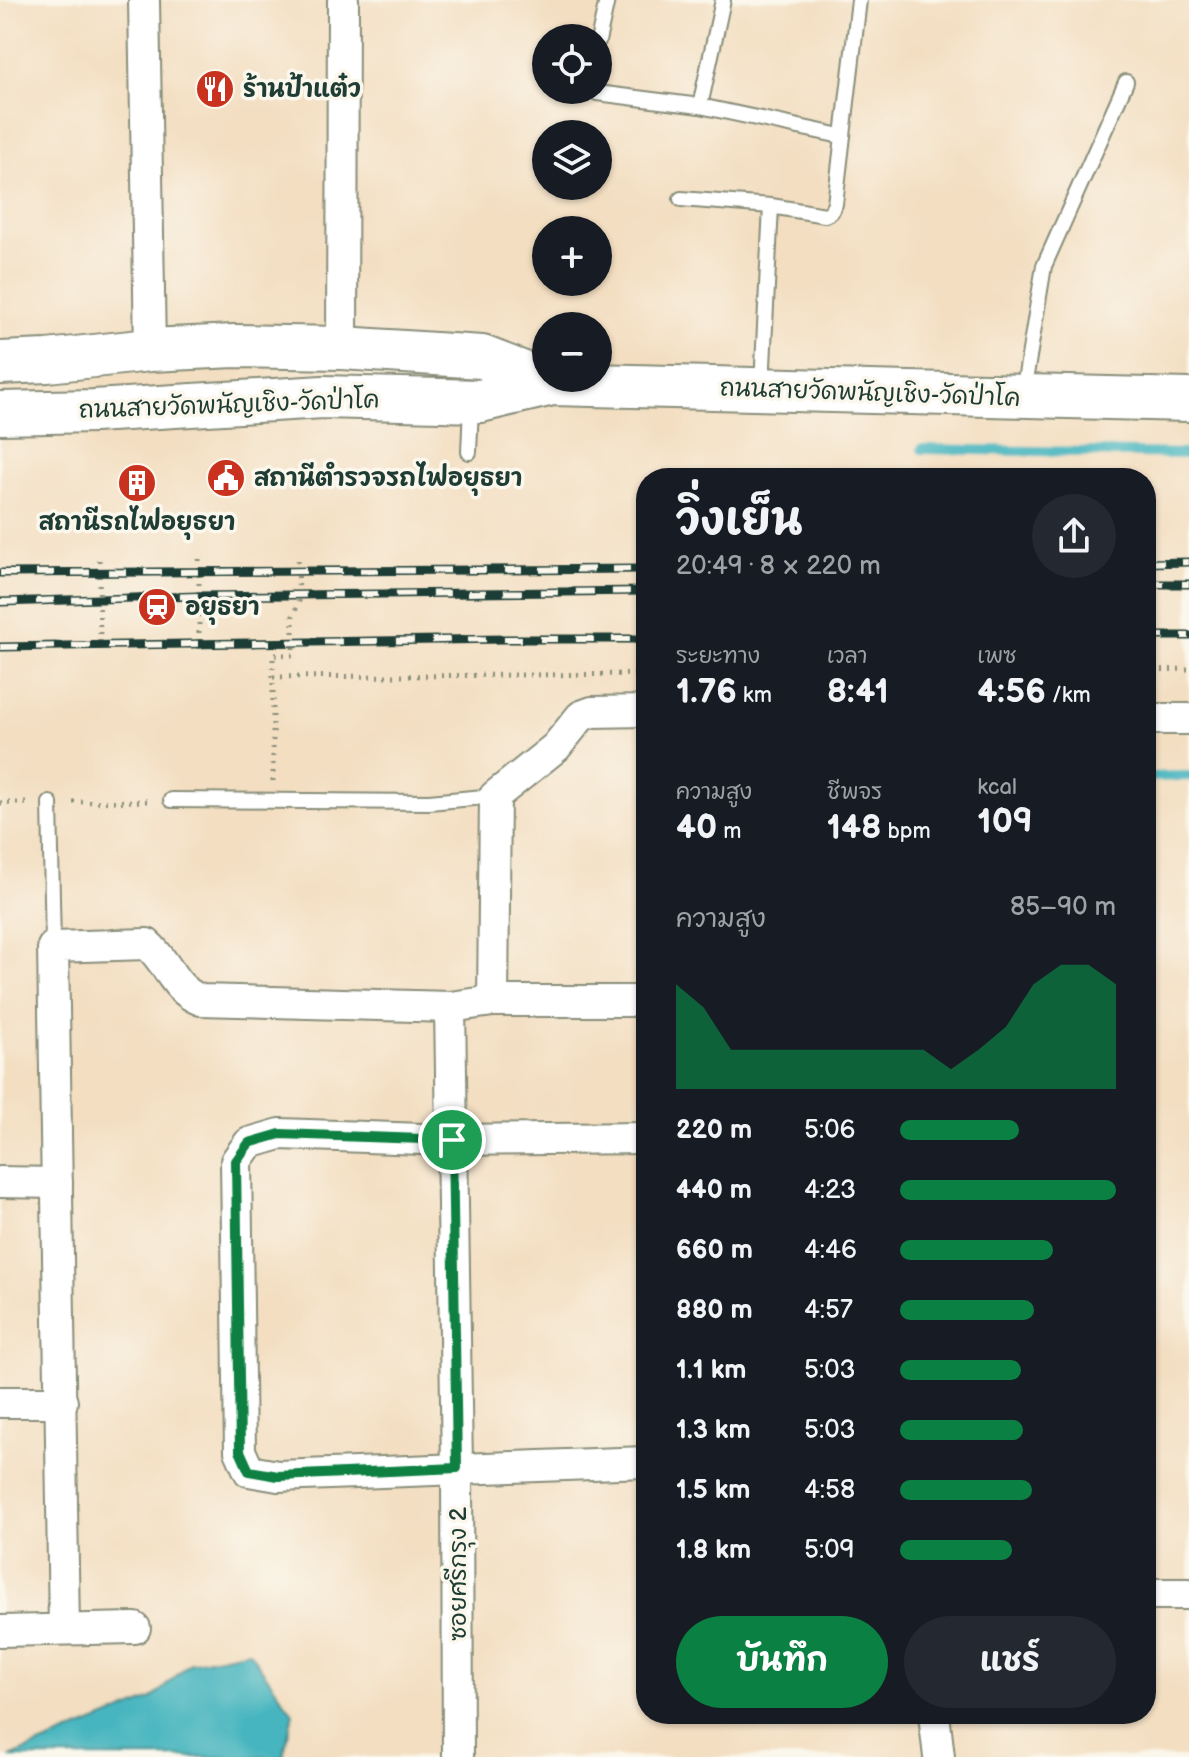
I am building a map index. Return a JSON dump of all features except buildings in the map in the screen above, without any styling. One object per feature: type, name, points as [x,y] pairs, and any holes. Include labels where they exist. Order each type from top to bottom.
[{"type":"main road","name":"ถนนสายวัดพนัญเชิง-วัดป่าโค","points":[[0,363],[235,346],[342,348],[482,357],[532,376]]},
{"type":"main road","name":"ถนนสายวัดพนัญเชิง-วัดป่าโค","points":[[612,386],[1189,400]]},
{"type":"main road","name":"ถนนสายวัดพนัญเชิง-วัดป่าโค","points":[[0,413],[94,411],[323,397],[471,401],[532,388]]},
{"type":"street","points":[[144,0],[150,350]]},
{"type":"street","points":[[342,348],[343,0]]},
{"type":"street","points":[[493,1001],[495,796],[556,747],[581,716],[592,712],[636,711]]},
{"type":"street","points":[[1156,719],[1189,719]]},
{"type":"street","points":[[64,1628],[53,947],[147,944],[157,953],[184,994],[201,1000],[450,1007],[493,1001],[636,1001]]},
{"type":"street","name":"ซอยศรีกรุง 2","points":[[450,1007],[458,1757]]},
{"type":"street","points":[[636,1138],[452,1140],[280,1134],[249,1143],[236,1161],[240,1451],[249,1471],[278,1476],[636,1462]]},
{"type":"street","points":[[0,1182],[57,1183]]},
{"type":"street","points":[[0,1402],[62,1402]]},
{"type":"street","points":[[1156,1594],[1189,1594]]},
{"type":"street","points":[[0,1631],[135,1628]]},
{"type":"street","points":[[935,1724],[939,1757]]},
{"type":"lane","points":[[602,24],[607,0]]},
{"type":"lane","points":[[700,106],[723,0]]},
{"type":"lane","points":[[681,199],[771,206],[825,215],[831,212],[835,204],[859,0]]},
{"type":"lane","points":[[1022,398],[1044,266],[1126,82]]},
{"type":"lane","points":[[612,95],[700,106],[841,136]]},
{"type":"lane","points":[[762,390],[771,206]]},
{"type":"lane","points":[[469,452],[471,401]]},
{"type":"lane","points":[[171,800],[429,802],[495,796]]},
{"type":"lane","points":[[50,803],[53,947]]},
{"type":"path","points":[[273,801],[273,655],[293,655],[293,616],[299,601],[298,558]]},
{"type":"path","points":[[199,559],[199,651]]},
{"type":"path","points":[[99,560],[100,653]]},
{"type":"path","points":[[1156,670],[1189,669]]},
{"type":"path","points":[[273,677],[636,674]]},
{"type":"water","points":[[249,1651],[293,1713],[283,1757],[10,1757],[152,1699],[190,1663]]},
{"type":"waterway","points":[[922,449],[1189,454]]},
{"type":"waterway","points":[[1156,777],[1189,776]]},
{"type":"railway","points":[[1156,563],[1189,562]]},
{"type":"railway","points":[[0,573],[636,569]]},
{"type":"railway","points":[[1156,584],[1189,584]]},
{"type":"railway","points":[[0,602],[199,596],[636,591]]},
{"type":"railway","points":[[1156,636],[1189,636]]},
{"type":"railway","points":[[0,647],[636,639]]},
{"type":"place","name":"ร้านป้าแต๋ว","points":[[215,89]]},
{"type":"place","name":"สถานีตำรวจรถไฟอยุธยา","points":[[226,478]]},
{"type":"place","name":"สถานีรถไฟอยุธยา","points":[[137,483]]},
{"type":"place","name":"อยุธยา","points":[[157,607]]},
{"type":"route","points":[[280,1134],[452,1140],[457,1468],[278,1476],[249,1471],[240,1451],[236,1161],[249,1143],[280,1134]]}]
